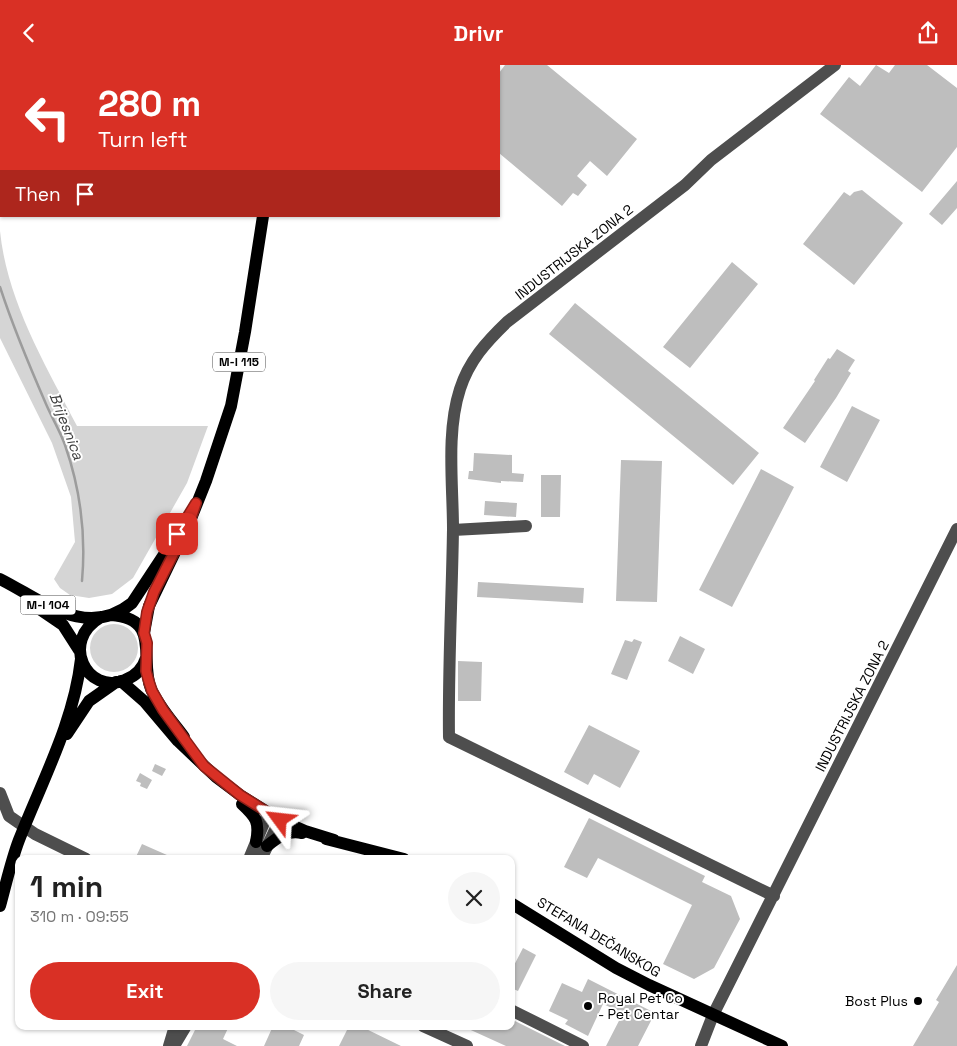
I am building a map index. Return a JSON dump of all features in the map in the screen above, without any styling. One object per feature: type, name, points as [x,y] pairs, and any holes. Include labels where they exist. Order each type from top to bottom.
[{"type":"main road","name":"M-I 115","points":[[52,760],[78,715],[89,701],[119,682],[131,678],[144,663],[147,653],[144,633],[147,612],[154,592],[190,521],[206,481],[230,406],[245,333],[263,217]]},
{"type":"main road","name":"M-I 115","points":[[0,906],[18,842],[52,760],[73,701],[78,682],[80,639],[92,622],[125,609],[132,603],[196,503]]},
{"type":"main road","name":"M-I 104","points":[[0,580],[57,610],[83,618],[106,616]]},
{"type":"main road","name":"M-I 104","points":[[0,580],[19,596],[63,625],[80,655]]},
{"type":"main road","points":[[106,616],[120,615],[130,619],[144,633]]},
{"type":"main road","points":[[147,653],[146,671],[152,691],[163,710],[204,766]]},
{"type":"main road","points":[[80,655],[85,667],[98,679],[119,682],[145,702],[178,741],[254,815],[262,844],[287,833],[298,833],[334,840]]},
{"type":"main road","points":[[216,777],[240,795],[280,820],[305,831],[389,855]]},
{"type":"main road","name":"STEFANA DEČANSKOG","points":[[515,905],[616,968],[782,1046]]},
{"type":"street","name":"INDUSTRIJSKA ZONA 2","points":[[774,896],[449,737],[448,677],[453,530],[452,454],[454,414],[459,390],[469,366],[485,343],[507,323],[685,185],[712,160],[835,65]]},
{"type":"street","points":[[453,530],[526,526]]},
{"type":"street","name":"INDUSTRIJSKA ZONA 2","points":[[701,1046],[714,1015],[957,529]]},
{"type":"street","points":[[0,793],[9,816],[35,834],[78,855]]},
{"type":"street","points":[[261,855],[268,813]]},
{"type":"street","points":[[252,855],[280,820]]},
{"type":"street","points":[[515,1012],[583,1046]]},
{"type":"street","points":[[169,1046],[174,1030]]},
{"type":"street","points":[[174,1046],[184,1030]]},
{"type":"street","points":[[432,1030],[467,1046]]},
{"type":"shaded area","points":[[0,231],[10,282],[19,307],[40,356],[77,426],[208,426],[187,483],[133,578],[112,594],[89,598],[70,595],[60,588],[54,579],[75,542],[71,497],[52,443],[0,338]]},
{"type":"shaded area","points":[[109,624],[119,624],[131,631],[138,643],[138,653],[131,665],[119,672],[109,672],[101,668],[94,661],[90,653],[90,643],[94,635],[101,628]]},
{"type":"building","points":[[505,65],[547,65],[637,139],[607,176],[590,161],[577,176],[587,185],[578,196],[573,193],[562,206],[500,154],[500,72]]},
{"type":"building","points":[[876,65],[889,73],[895,65],[927,65],[957,88],[957,147],[922,192],[820,114],[849,77],[860,86]]},
{"type":"building","points":[[957,181],[957,208],[942,225],[929,214]]},
{"type":"building","points":[[862,190],[903,223],[854,285],[803,244],[844,192],[850,196],[854,192]]},
{"type":"building","points":[[732,262],[758,284],[690,368],[663,347]]},
{"type":"building","points":[[575,303],[759,453],[733,485],[549,334]]},
{"type":"building","points":[[837,349],[855,360],[848,371],[851,373],[805,443],[783,428],[815,381],[828,358],[830,359]]},
{"type":"building","points":[[852,406],[880,420],[847,482],[820,467]]},
{"type":"building","points":[[474,453],[512,455],[512,473],[524,474],[523,482],[501,481],[501,483],[468,479],[469,471],[473,471]]},
{"type":"building","points":[[621,460],[662,461],[657,602],[616,601]]},
{"type":"building","points":[[761,469],[794,487],[732,607],[699,590]]},
{"type":"building","points":[[541,475],[561,475],[560,517],[541,517]]},
{"type":"building","points":[[485,501],[517,503],[516,517],[484,515]]},
{"type":"building","points":[[478,582],[584,588],[583,603],[477,597]]},
{"type":"building","points":[[680,636],[705,649],[693,674],[668,661]]},
{"type":"building","points":[[634,639],[642,642],[627,680],[611,674],[625,640],[632,642]]},
{"type":"building","points":[[458,661],[482,662],[481,701],[458,701]]},
{"type":"building","points":[[589,725],[640,751],[620,788],[594,774],[588,785],[564,772]]},
{"type":"building","points":[[155,764],[166,769],[162,776],[152,771]]},
{"type":"building","points":[[140,773],[152,780],[147,789],[140,786],[141,783],[136,781]]},
{"type":"building","points":[[589,818],[705,876],[702,882],[731,896],[740,919],[714,968],[694,979],[663,964],[692,905],[598,858],[587,878],[564,867]]},
{"type":"building","points":[[142,844],[167,855],[137,855]]},
{"type":"building","points":[[523,948],[536,955],[518,991],[515,990],[515,963]]},
{"type":"building","points":[[957,965],[957,1046],[913,1046],[939,1002],[936,1000]]},
{"type":"building","points":[[588,979],[655,1013],[638,1046],[606,1046],[623,1013],[603,1004],[588,1036],[565,1024],[568,1020],[549,1011],[562,983],[582,992]]},
{"type":"building","points":[[515,1021],[565,1046],[506,1046],[471,1030],[515,1030]]},
{"type":"building","points":[[195,1030],[227,1030],[223,1039],[237,1046],[187,1046]]},
{"type":"building","points":[[271,1030],[294,1030],[304,1035],[299,1046],[264,1046]]},
{"type":"building","points":[[347,1030],[368,1030],[401,1046],[339,1046]]},
{"type":"waterway","name":"Brijesnica","points":[[0,287],[10,317],[63,440],[75,478],[81,512],[82,581]]},
{"type":"place","name":"Bost Plus","points":[[918,1001]]},
{"type":"place","name":"Royal Pet Co - Pet Centar","points":[[588,1006]]},
{"type":"route","points":[[177,534],[196,503],[190,521],[154,592],[147,612],[144,633],[147,643],[146,671],[151,688],[163,710],[204,766],[254,805],[280,820]]}]
